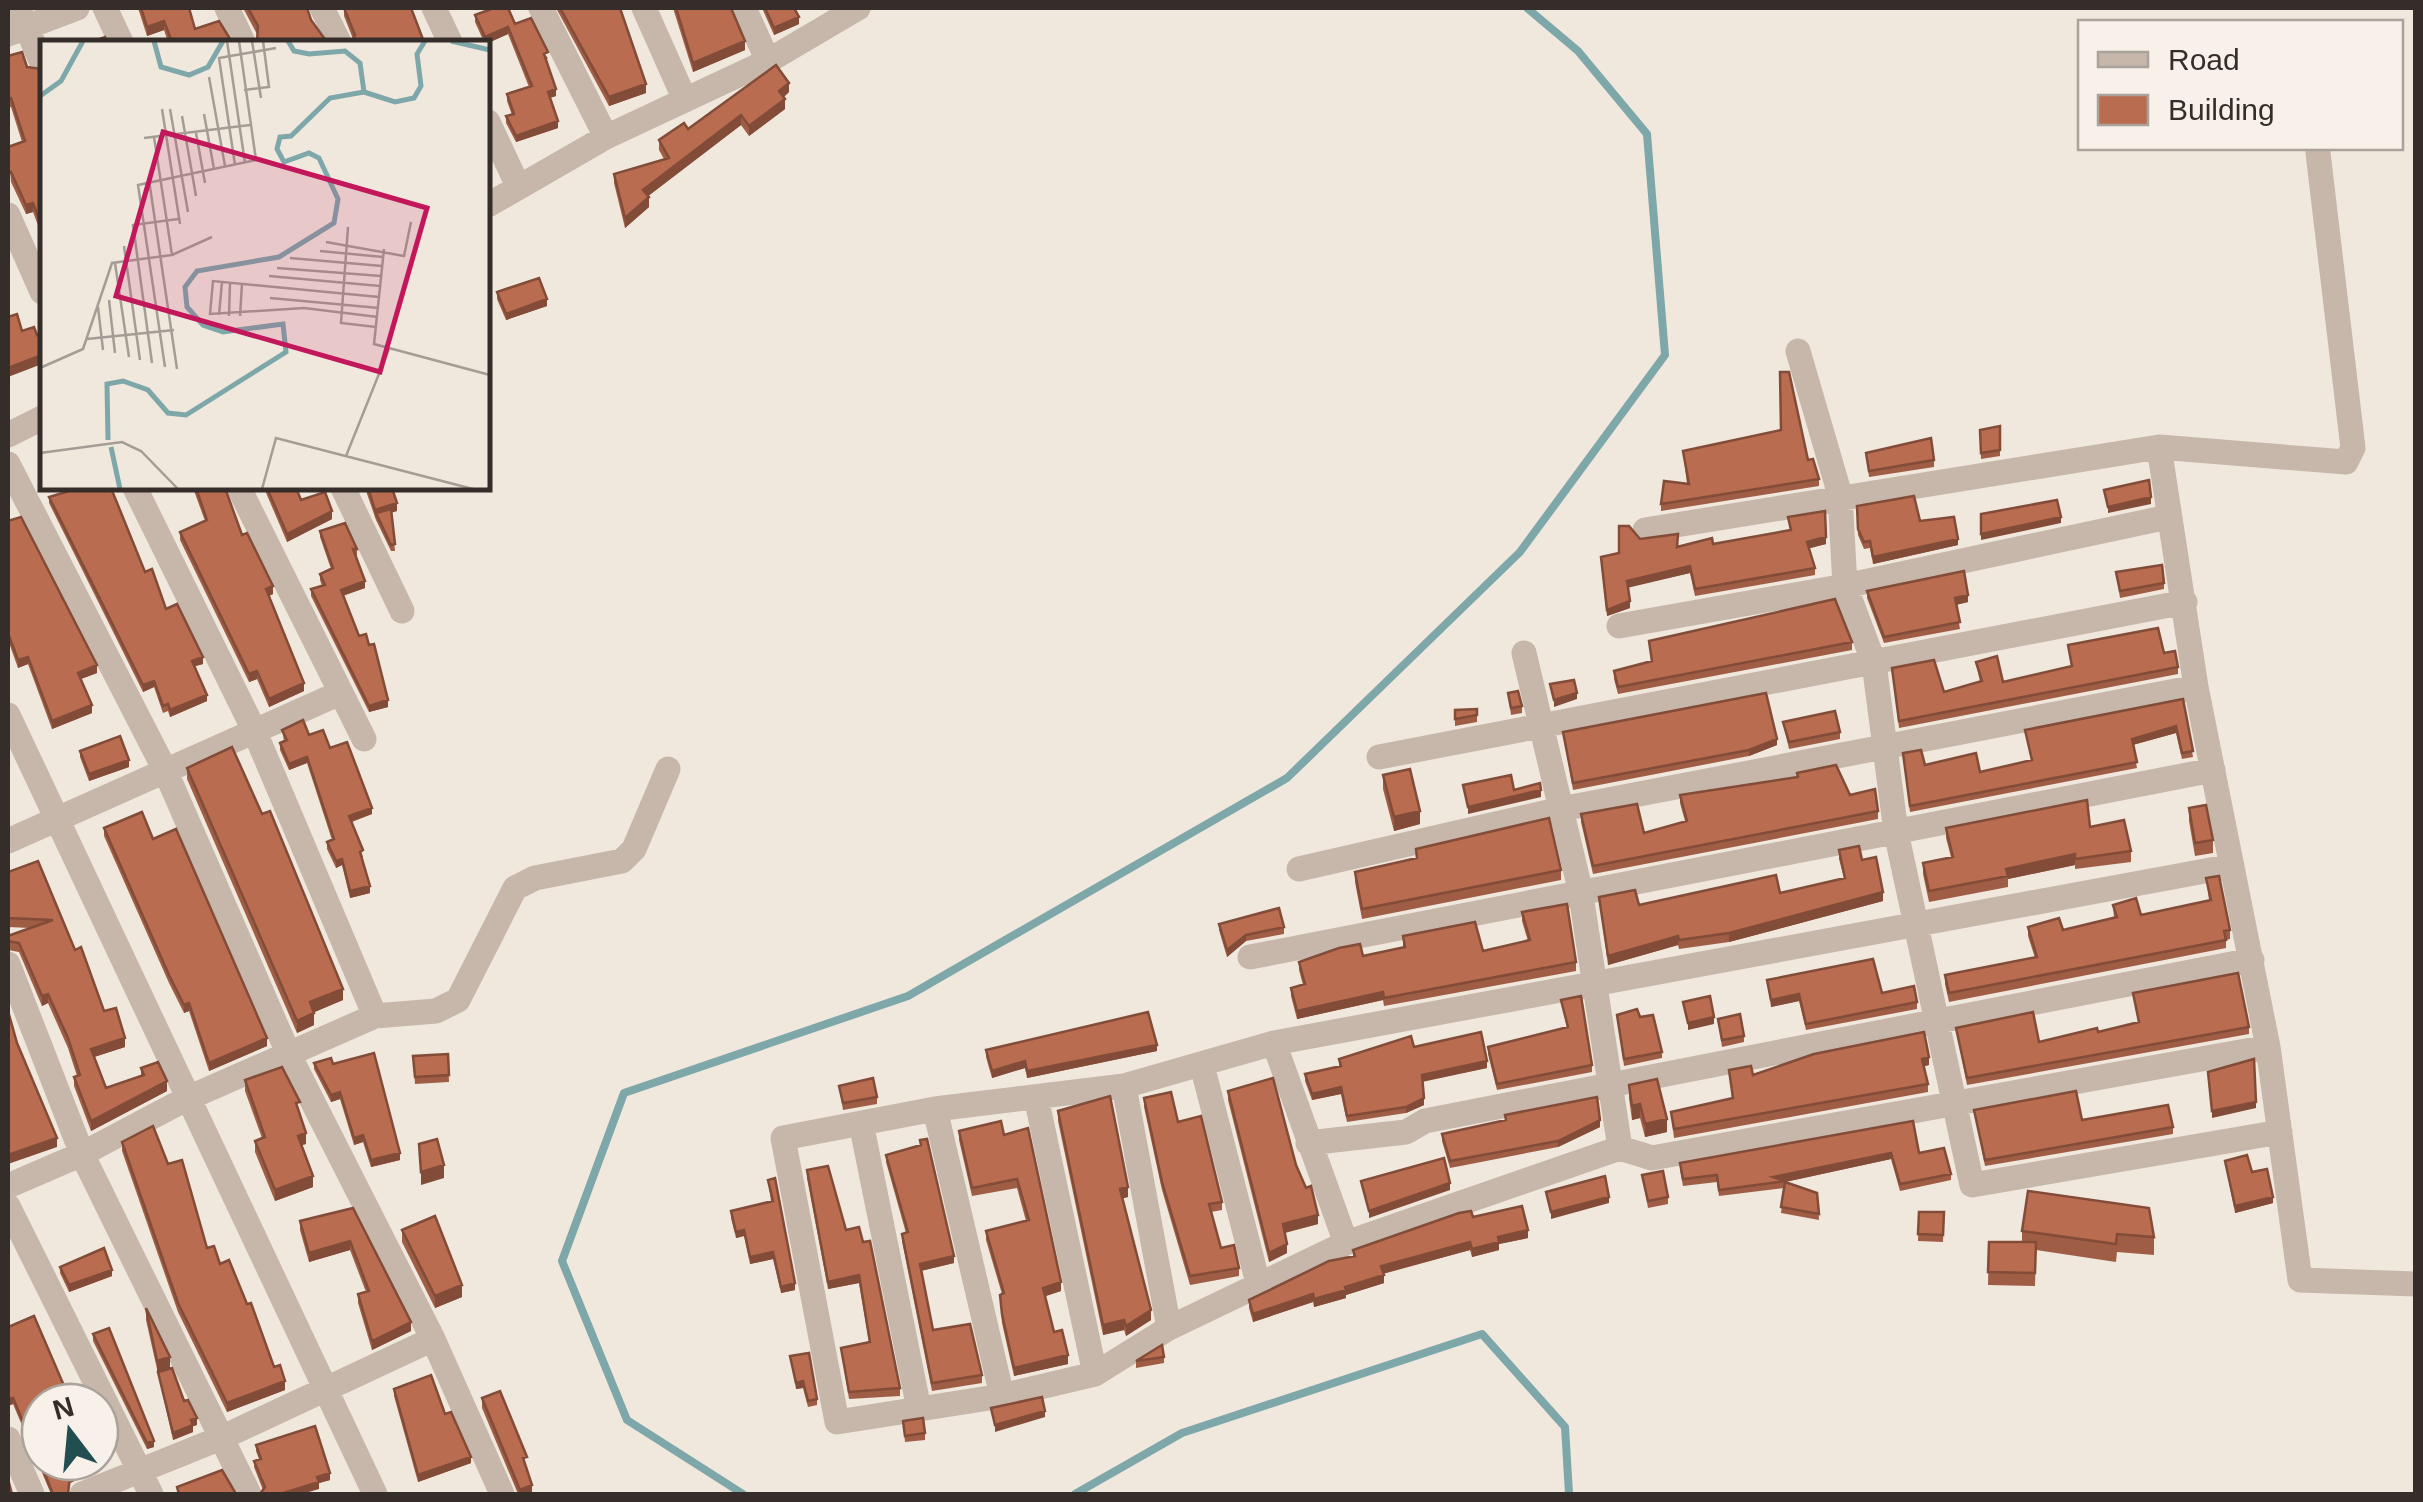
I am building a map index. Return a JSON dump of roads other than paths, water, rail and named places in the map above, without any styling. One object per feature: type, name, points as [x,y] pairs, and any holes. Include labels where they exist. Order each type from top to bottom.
[{"type":"street","points":[[40,61],[17,23],[77,8]]},
{"type":"street","points":[[105,8],[120,40]]},
{"type":"street","points":[[227,8],[243,40]]},
{"type":"street","points":[[322,8],[337,40]]},
{"type":"street","points":[[434,8],[449,40]]},
{"type":"street","points":[[541,8],[606,137]]},
{"type":"street","points":[[644,8],[685,100]]},
{"type":"street","points":[[744,8],[768,60]]},
{"type":"street","points":[[490,204],[606,137],[768,60],[858,8]]},
{"type":"street","points":[[490,126],[518,186]]},
{"type":"street","points":[[1645,530],[2159,447],[2338,465],[2351,456],[2318,153]]},
{"type":"street","points":[[8,215],[40,287]]},
{"type":"street","points":[[1798,350],[1840,496],[1846,586],[1874,664],[1896,832],[1972,1184],[2280,1132]]},
{"type":"street","points":[[8,435],[40,419]]},
{"type":"street","points":[[2159,447],[2196,687],[2268,1047],[2300,1280],[2416,1284]]},
{"type":"street","points":[[8,464],[165,770],[289,1055],[433,1339],[502,1494]]},
{"type":"street","points":[[136,490],[254,730],[374,1016]]},
{"type":"street","points":[[240,490],[364,738]]},
{"type":"street","points":[[344,490],[402,611]]},
{"type":"street","points":[[1619,626],[1846,586],[2168,517]]},
{"type":"street","points":[[1379,757],[2184,602]]},
{"type":"street","points":[[1524,653],[1580,890],[1620,1148]]},
{"type":"street","points":[[1299,870],[1561,809],[1884,750],[2196,687]]},
{"type":"street","points":[[8,841],[340,693]]},
{"type":"street","points":[[8,715],[186,1099],[376,1494]]},
{"type":"street","points":[[8,1186],[82,1154],[186,1099],[374,1016],[436,1011],[458,1000],[514,888],[535,878],[622,861],[634,849],[668,769]]},
{"type":"street","points":[[1250,956],[2214,770]]},
{"type":"street","points":[[2232,866],[1274,1043],[1124,1086],[935,1108],[783,1138],[837,1422],[1002,1396],[1096,1374],[1169,1328],[1346,1243],[1620,1148],[1652,1158],[2268,1047]]},
{"type":"street","points":[[1308,1143],[1406,1132],[1425,1121],[2252,960]]},
{"type":"street","points":[[8,964],[82,1154],[250,1494]]},
{"type":"street","points":[[1274,1043],[1346,1243]]},
{"type":"street","points":[[1202,1065],[1259,1287]]},
{"type":"street","points":[[1124,1086],[1169,1328]]},
{"type":"street","points":[[1036,1096],[1096,1374]]},
{"type":"street","points":[[935,1108],[1002,1396]]},
{"type":"street","points":[[861,1123],[919,1409]]},
{"type":"street","points":[[8,1206],[146,1483]]},
{"type":"street","points":[[82,1494],[146,1483],[221,1438],[433,1339]]},
{"type":"street","points":[[8,1439],[32,1494]]},
{"type":"waterway","points":[[743,1494],[627,1420],[562,1261],[624,1093],[908,996],[1287,778],[1520,552],[1665,355],[1647,134],[1578,51],[1527,8]]},
{"type":"waterway","points":[[1075,1494],[1182,1433],[1482,1334],[1565,1427],[1569,1494]]}]
